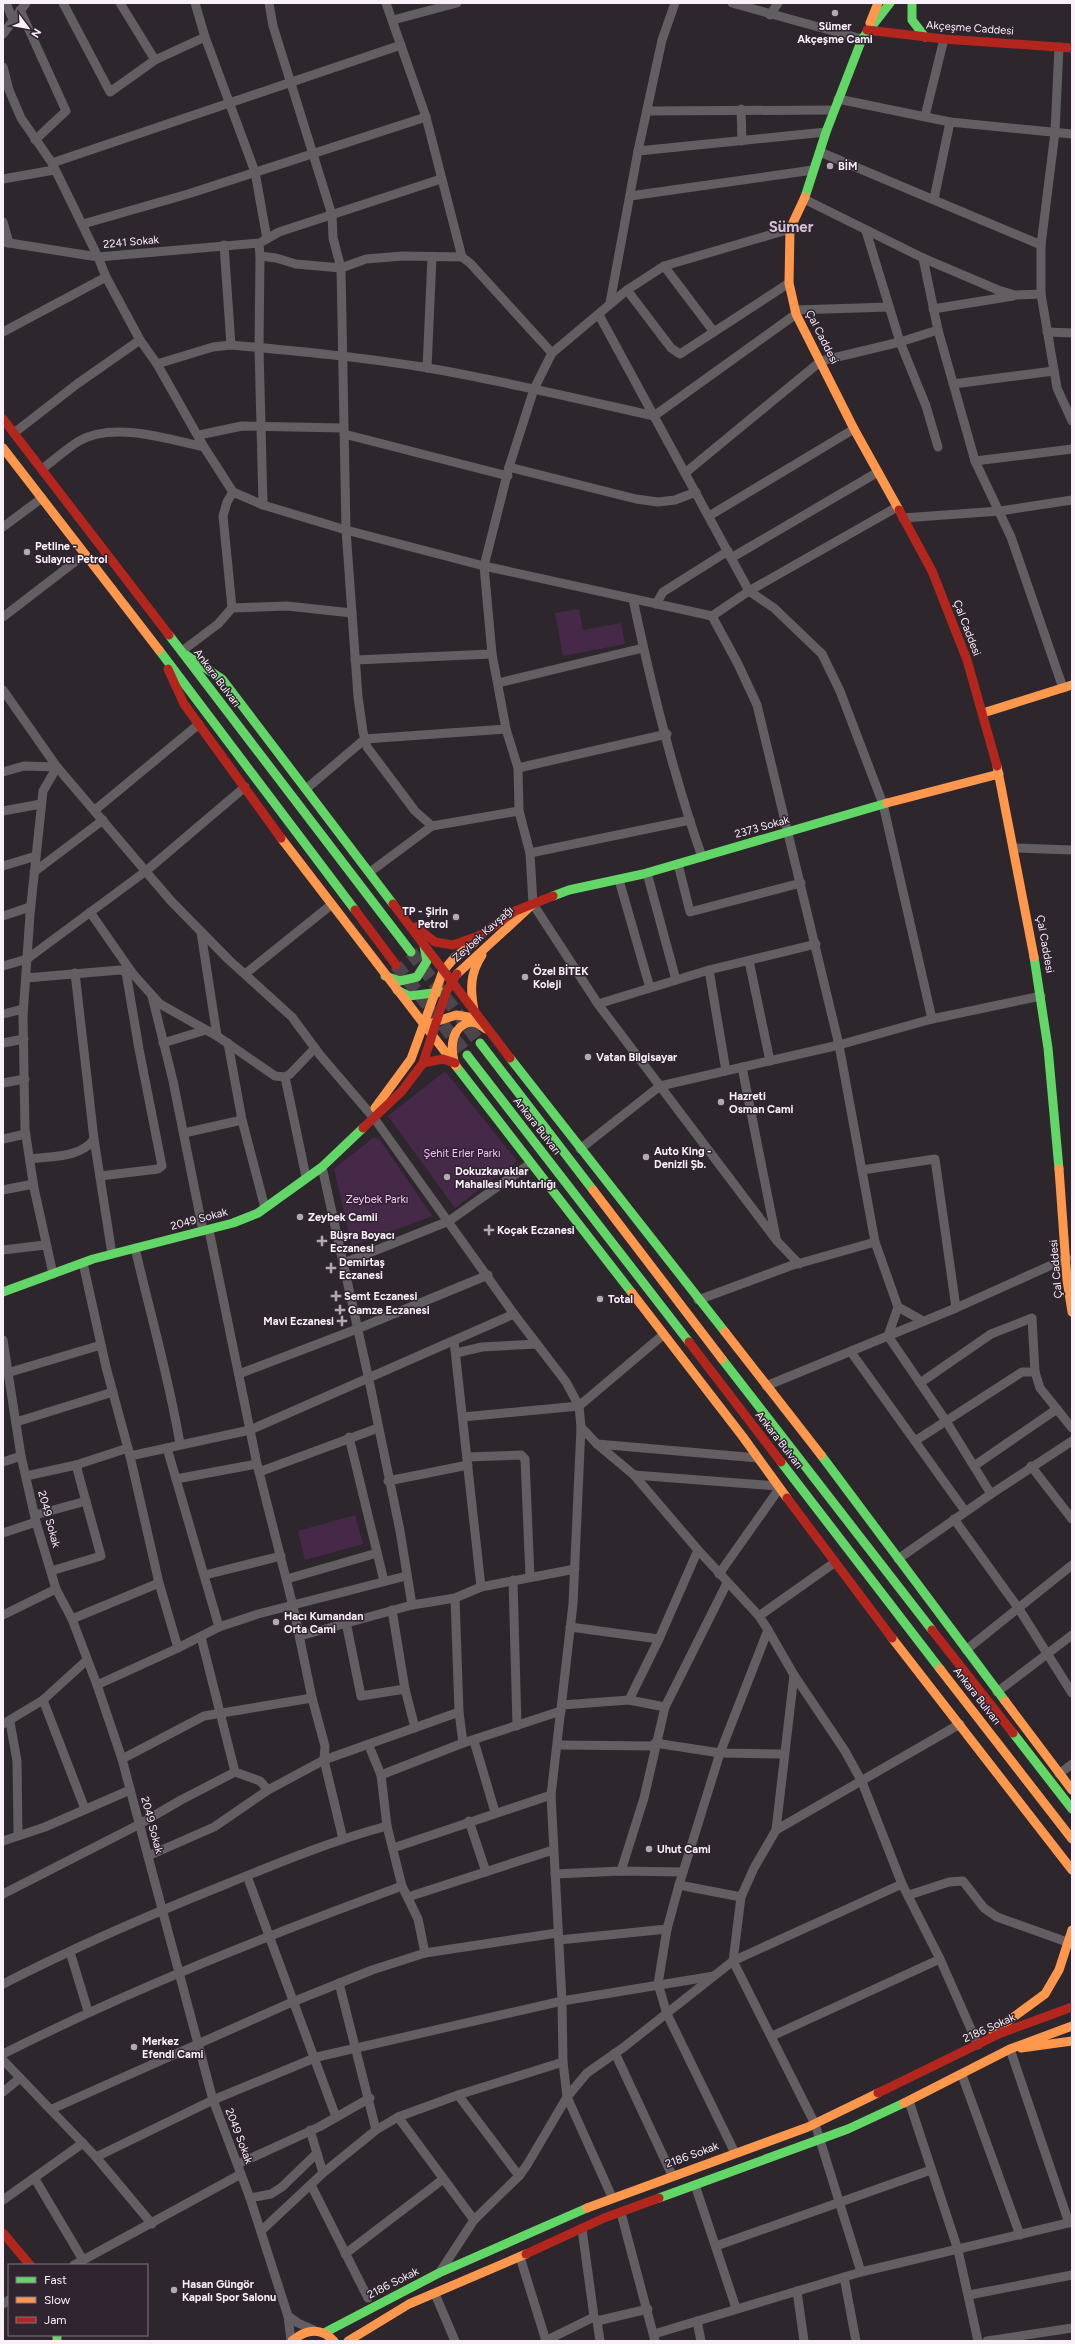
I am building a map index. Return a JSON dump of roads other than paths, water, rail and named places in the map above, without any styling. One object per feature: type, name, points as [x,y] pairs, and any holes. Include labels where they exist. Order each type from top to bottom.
[{"type":"main road","points":[[865,35],[878,3]]},
{"type":"main road","name":"Çal Caddesi","points":[[890,3],[865,35],[838,99],[804,199],[790,229],[788,257],[789,283],[795,312],[854,429],[932,571],[967,660],[983,713],[999,774],[1042,996],[1072,1312]]},
{"type":"main road","points":[[912,3],[912,20],[925,37]]},
{"type":"main road","name":"Akçeşme Caddesi","points":[[865,35],[925,37],[1072,48]]},
{"type":"main road","name":"Ankara Bulvarı","points":[[3,419],[411,952]]},
{"type":"main road","points":[[3,448],[396,965]]},
{"type":"main road","points":[[182,651],[222,679],[274,745],[443,972],[834,1472],[997,1692],[1072,1790]]},
{"type":"main road","points":[[164,659],[184,704],[331,905],[424,1026],[455,1063],[758,1458],[834,1563],[1072,1870]]},
{"type":"main road","points":[[983,713],[1068,686]]},
{"type":"main road","name":"2373 Sokak","points":[[494,927],[515,911],[569,890],[647,873],[883,804],[999,774]]},
{"type":"main road","name":"Zeybek Kavşağı","points":[[424,1063],[446,992],[452,982],[469,960],[513,924],[533,904]]},
{"type":"main road","points":[[403,917],[435,942],[444,945],[454,945],[468,941],[494,927]]},
{"type":"main road","points":[[478,1016],[470,989],[473,969],[494,942],[513,924]]},
{"type":"main road","points":[[374,1117],[377,1104],[411,1059],[443,972],[455,957],[494,927]]},
{"type":"main road","points":[[385,976],[400,981],[417,977],[427,961],[424,945]]},
{"type":"main road","points":[[395,989],[409,996],[424,996],[435,992],[446,992]]},
{"type":"main road","points":[[424,1026],[454,1014],[478,1016]]},
{"type":"main road","points":[[455,1063],[450,1052],[452,1038],[463,1024],[474,1023],[483,1027],[491,1034]]},
{"type":"main road","name":"Ankara Bulvarı","points":[[480,1042],[753,1400],[1072,1809]]},
{"type":"main road","name":"Ankara Bulvarı","points":[[466,1055],[1072,1839]]},
{"type":"main road","points":[[424,1063],[443,1059],[455,1063]]},
{"type":"main road","name":"2049 Sokak","points":[[3,1292],[112,1254],[233,1223],[265,1208],[306,1177],[322,1167],[374,1117],[378,1111],[402,1090],[424,1063]]},
{"type":"main road","points":[[978,2045],[1045,1994],[1059,1970],[1072,1930]]},
{"type":"main road","name":"2186 Sokak","points":[[292,2341],[307,2331],[320,2332],[439,2273],[612,2197],[815,2124],[1001,2033],[1072,2007]]},
{"type":"main road","points":[[348,2341],[409,2304],[621,2213],[821,2139],[962,2075],[1010,2049],[1072,2026]]},
{"type":"main road","points":[[1010,2049],[1072,2041]]},
{"type":"main road","points":[[3,2233],[29,2264]]},
{"type":"main road","points":[[365,2341],[370,2328]]},
{"type":"main road","points":[[320,2332],[334,2341]]},
{"type":"street","points":[[6,3],[13,20]]},
{"type":"street","points":[[63,3],[110,92],[156,60],[205,37]]},
{"type":"street","points":[[120,3],[156,60]]},
{"type":"street","points":[[196,3],[205,37],[255,172],[263,241],[260,256],[259,348],[263,505]]},
{"type":"street","points":[[269,3],[273,26],[314,153],[332,215],[333,238],[341,268],[341,355],[346,530],[358,697],[365,739],[367,747],[415,811],[432,826]]},
{"type":"street","points":[[386,3],[426,117],[462,257]]},
{"type":"street","points":[[393,20],[457,3]]},
{"type":"street","points":[[610,303],[638,151],[662,40],[675,3]]},
{"type":"street","points":[[732,3],[770,15],[865,35]]},
{"type":"street","points":[[770,15],[778,3]]},
{"type":"street","points":[[3,34],[23,6]]},
{"type":"street","points":[[23,6],[66,111],[35,140]]},
{"type":"street","points":[[925,116],[944,39]]},
{"type":"street","points":[[3,179],[53,166],[290,82],[401,45]]},
{"type":"street","points":[[1059,47],[1055,132],[1041,245],[1041,294],[1057,388],[1072,421]]},
{"type":"street","name":"2241 Sokak","points":[[3,67],[9,90],[20,118],[53,166],[98,257],[263,241]]},
{"type":"street","points":[[838,99],[950,122],[1072,134]]},
{"type":"street","points":[[647,111],[741,109],[834,110]]},
{"type":"street","points":[[741,109],[742,141]]},
{"type":"street","points":[[83,224],[255,172],[426,117]]},
{"type":"street","points":[[934,199],[950,122]]},
{"type":"street","points":[[638,151],[826,132]]},
{"type":"street","points":[[820,152],[1041,245]]},
{"type":"street","points":[[630,196],[813,170]]},
{"type":"street","points":[[263,241],[279,232],[441,179]]},
{"type":"street","points":[[804,199],[923,258],[1016,295]]},
{"type":"street","points":[[3,222],[6,242],[98,257],[106,277],[140,340],[157,364],[199,435],[204,447],[233,492],[263,505],[346,530],[484,566],[712,616],[749,591],[897,506]]},
{"type":"street","points":[[790,229],[664,266],[610,303],[599,315],[552,353],[534,389],[508,472],[484,566],[492,654],[506,730],[518,768],[519,812],[530,853],[533,904],[598,1004],[777,1241],[799,1264]]},
{"type":"street","points":[[866,231],[900,342],[926,406],[938,446]]},
{"type":"street","points":[[224,245],[231,345]]},
{"type":"street","points":[[260,256],[276,258],[296,264],[341,268],[366,259],[432,256],[462,257],[470,263],[552,353]]},
{"type":"street","points":[[427,368],[432,256]]},
{"type":"street","points":[[923,258],[938,330],[975,461],[1011,537],[1068,686]]},
{"type":"street","points":[[664,266],[714,332]]},
{"type":"street","points":[[3,332],[106,277]]},
{"type":"street","points":[[627,290],[671,348],[680,354],[789,283]]},
{"type":"street","points":[[933,309],[1016,295],[1041,294]]},
{"type":"street","points":[[157,364],[213,347],[231,345],[341,355],[427,368],[534,389],[654,416],[795,312],[889,307]]},
{"type":"street","points":[[599,315],[749,591],[774,608],[822,654],[840,691],[883,804],[932,1020]]},
{"type":"street","points":[[685,473],[821,361],[900,342],[938,330]]},
{"type":"street","points":[[1047,332],[1072,333]]},
{"type":"street","points":[[14,433],[77,384],[140,340]]},
{"type":"street","points":[[953,384],[1054,371]]},
{"type":"street","points":[[199,435],[242,426],[298,426],[344,431],[508,472],[636,499],[658,502],[675,500],[696,492]]},
{"type":"street","points":[[709,516],[854,429]]},
{"type":"street","points":[[42,469],[80,441],[96,435],[124,432],[148,435],[204,447]]},
{"type":"street","points":[[975,461],[1072,449]]},
{"type":"street","points":[[656,604],[664,592],[729,554],[878,472]]},
{"type":"street","points":[[232,608],[223,516],[227,502],[233,492]]},
{"type":"street","points":[[3,527],[42,498]]},
{"type":"street","points":[[903,518],[1000,511],[1072,500]]},
{"type":"street","points":[[3,617],[85,554]]},
{"type":"street","points":[[633,599],[643,648],[690,820],[702,857]]},
{"type":"street","points":[[182,651],[218,624],[232,608],[287,606],[352,613]]},
{"type":"street","points":[[712,616],[757,705],[789,832],[839,1045],[876,1242],[898,1307],[888,1336]]},
{"type":"street","points":[[498,682],[643,648]]},
{"type":"street","points":[[355,660],[492,654]]},
{"type":"street","points":[[3,690],[57,767],[95,810],[171,902],[245,974],[292,1017],[315,1048],[374,1117],[488,1274],[514,1314],[566,1382],[579,1406],[582,1427],[575,1569],[562,1708],[551,1795],[553,1850],[562,2001],[563,2062],[567,2097],[612,2197]]},
{"type":"street","points":[[95,810],[199,724]]},
{"type":"street","points":[[306,789],[365,739],[506,730]]},
{"type":"street","points":[[518,768],[667,734]]},
{"type":"street","points":[[3,772],[24,766],[57,767]]},
{"type":"street","points":[[52,1274],[33,1184],[26,1134],[23,1009],[30,907],[41,804],[43,791],[57,767]]},
{"type":"street","points":[[3,966],[27,959],[146,871],[244,787]]},
{"type":"street","points":[[3,811],[41,804]]},
{"type":"street","points":[[370,872],[432,826],[519,812]]},
{"type":"street","points":[[34,872],[103,820]]},
{"type":"street","points":[[530,853],[690,820]]},
{"type":"street","points":[[1014,848],[1072,850]]},
{"type":"street","points":[[3,866],[36,856]]},
{"type":"street","points":[[678,864],[690,912],[801,883]]},
{"type":"street","points":[[647,873],[676,980]]},
{"type":"street","points":[[618,880],[650,988]]},
{"type":"street","points":[[245,974],[331,905]]},
{"type":"street","points":[[3,916],[30,907]]},
{"type":"street","points":[[90,912],[130,973],[160,1004],[217,1036],[275,1076],[285,1077],[290,1074],[315,1048]]},
{"type":"street","points":[[201,932],[217,1036]]},
{"type":"street","points":[[598,1004],[709,970],[816,944]]},
{"type":"street","points":[[749,960],[770,1061]]},
{"type":"street","points":[[26,978],[120,970],[130,973]]},
{"type":"street","points":[[709,970],[726,1071]]},
{"type":"street","points":[[75,973],[94,1139],[112,1254]]},
{"type":"street","points":[[100,1176],[158,1169],[162,1166],[139,1049],[130,973]]},
{"type":"street","points":[[151,993],[239,1374],[258,1468],[294,1606],[312,1698],[325,1746],[324,1760],[343,1839]]},
{"type":"street","points":[[580,1149],[660,1086],[839,1045],[932,1020],[1042,996]]},
{"type":"street","points":[[3,1014],[23,1009]]},
{"type":"street","points":[[163,1042],[206,1030]]},
{"type":"street","points":[[3,1043],[24,1039]]},
{"type":"street","points":[[228,1043],[242,1120],[265,1208]]},
{"type":"street","points":[[742,1067],[777,1241]]},
{"type":"street","points":[[285,1077],[306,1177]]},
{"type":"street","points":[[3,1083],[25,1079]]},
{"type":"street","points":[[184,1133],[242,1120]]},
{"type":"street","points":[[3,1139],[26,1134]]},
{"type":"street","points":[[30,1159],[80,1151],[88,1148],[94,1139]]},
{"type":"street","points":[[862,1170],[935,1159],[956,1308]]},
{"type":"street","points":[[344,1263],[449,1221],[531,1163]]},
{"type":"street","points":[[322,1167],[369,1380],[388,1481],[400,1531],[406,1576],[412,1605]]},
{"type":"street","points":[[3,1190],[33,1184]]},
{"type":"street","points":[[698,1300],[799,1264],[876,1242]]},
{"type":"street","points":[[3,1250],[45,1245]]},
{"type":"street","points":[[135,1248],[154,1331],[173,1401],[180,1444]]},
{"type":"street","points":[[766,1386],[956,1308],[1067,1258]]},
{"type":"street","points":[[83,1263],[101,1345],[129,1452],[159,1583],[178,1648]]},
{"type":"street","points":[[239,1374],[357,1329],[488,1274]]},
{"type":"street","points":[[898,1307],[923,1321]]},
{"type":"street","points":[[26,1476],[129,1452],[167,1448],[250,1430],[369,1380],[514,1314]]},
{"type":"street","points":[[920,1383],[991,1334],[1032,1318],[1036,1372],[1040,1388],[1072,1428]]},
{"type":"street","points":[[463,1416],[579,1406],[663,1335]]},
{"type":"street","points":[[888,1336],[946,1421],[991,1494]]},
{"type":"street","name":"2049 Sokak","points":[[3,1340],[7,1373],[6,1386],[16,1422],[21,1456],[35,1519],[56,1589],[72,1619],[97,1685],[122,1759],[138,1825],[148,1856],[161,1911],[213,2100],[238,2164],[261,2231],[288,2316],[292,2341]]},
{"type":"street","points":[[454,1341],[481,1587]]},
{"type":"street","points":[[456,1353],[482,1348],[538,1344]]},
{"type":"street","points":[[7,1373],[101,1345]]},
{"type":"street","points":[[850,1352],[965,1511]]},
{"type":"street","points":[[915,1441],[1022,1372],[1036,1372]]},
{"type":"street","points":[[16,1422],[113,1392]]},
{"type":"street","points":[[974,1466],[1057,1410]]},
{"type":"street","points":[[582,1427],[597,1444],[634,1475],[719,1574],[759,1616],[768,1630],[794,1675],[845,1751],[862,1782],[902,1884],[909,1895],[940,1959],[978,2045]]},
{"type":"street","points":[[176,1479],[258,1468],[378,1428]]},
{"type":"street","points":[[349,1437],[384,1582]]},
{"type":"street","points":[[898,1558],[1031,1466],[1072,1441]]},
{"type":"street","points":[[597,1444],[758,1458]]},
{"type":"street","points":[[167,1448],[219,1627]]},
{"type":"street","points":[[3,1462],[21,1456]]},
{"type":"street","points":[[388,1481],[468,1461],[521,1456],[525,1460],[530,1577]]},
{"type":"street","points":[[51,1571],[101,1556],[76,1465]]},
{"type":"street","points":[[1031,1466],[1072,1519]]},
{"type":"street","points":[[634,1475],[778,1487],[719,1574]]},
{"type":"street","points":[[3,1533],[35,1519],[86,1501]]},
{"type":"street","points":[[954,1519],[1019,1609],[1072,1693]]},
{"type":"street","points":[[629,1700],[659,1639],[698,1550]]},
{"type":"street","points":[[286,1579],[377,1553]]},
{"type":"street","points":[[205,1575],[280,1556]]},
{"type":"street","points":[[759,1616],[834,1563]]},
{"type":"street","points":[[966,1650],[1072,1565]]},
{"type":"street","points":[[300,1636],[346,1622],[412,1605],[455,1598],[481,1587],[575,1569]]},
{"type":"street","points":[[97,1685],[178,1648],[219,1627],[406,1576]]},
{"type":"street","points":[[512,1580],[517,1726]]},
{"type":"street","points":[[72,1619],[159,1583]]},
{"type":"street","points":[[621,1871],[644,1798],[655,1745],[665,1708],[728,1583]]},
{"type":"street","points":[[3,1615],[56,1589]]},
{"type":"street","points":[[455,1598],[459,1712],[463,1743]]},
{"type":"street","points":[[392,1610],[405,1689],[415,1728]]},
{"type":"street","points":[[346,1622],[361,1696],[405,1689]]},
{"type":"street","points":[[570,1627],[659,1639]]},
{"type":"street","points":[[735,2153],[667,2014],[658,1984],[667,1929],[683,1872],[720,1753],[768,1630]]},
{"type":"street","points":[[997,1692],[1072,1635]]},
{"type":"street","points":[[201,1637],[235,1772]]},
{"type":"street","points":[[18,1835],[17,1761],[5,1722],[43,1700],[56,1685],[87,1660]]},
{"type":"street","points":[[794,1675],[776,1830],[754,1868],[741,1897],[733,1961],[815,2124],[821,2139],[861,2272]]},
{"type":"street","points":[[122,1759],[204,1716],[312,1698]]},
{"type":"street","points":[[43,1700],[85,1809]]},
{"type":"street","points":[[381,1775],[463,1743],[474,1741],[517,1726],[562,1708],[629,1700],[665,1708]]},
{"type":"street","points":[[148,1856],[214,1827],[268,1790],[324,1760],[369,1746],[459,1712]]},
{"type":"street","points":[[776,1830],[862,1782],[960,1724]]},
{"type":"street","points":[[474,1741],[495,1812]]},
{"type":"street","points":[[558,1745],[655,1745],[720,1753],[784,1754]]},
{"type":"street","points":[[369,1746],[381,1775],[387,1826],[392,1848],[402,1886],[418,1919],[424,1953]]},
{"type":"street","points":[[1059,1774],[1072,1764]]},
{"type":"street","points":[[3,1894],[138,1825],[181,1800],[235,1772],[260,1781],[268,1790]]},
{"type":"street","points":[[3,1841],[45,1827],[130,1790]]},
{"type":"street","points":[[392,1848],[495,1812],[551,1795]]},
{"type":"street","points":[[469,1821],[486,1872]]},
{"type":"street","points":[[3,1984],[161,1911],[246,1876],[343,1839],[387,1826]]},
{"type":"street","points":[[408,1897],[553,1850]]},
{"type":"street","points":[[555,1874],[621,1871],[683,1872]]},
{"type":"street","points":[[246,1876],[336,2117]]},
{"type":"street","points":[[909,1895],[949,1882],[963,1881],[984,1908],[997,1917],[1067,1942]]},
{"type":"street","points":[[439,2273],[474,2220],[519,2176],[567,2097],[586,2072],[616,2053],[733,1961],[902,1884]]},
{"type":"street","points":[[679,1885],[741,1897]]},
{"type":"street","points":[[3,2054],[88,2011],[269,1935],[402,1886]]},
{"type":"street","points":[[52,2109],[293,2002],[339,1983],[424,1953],[558,1937],[667,1929]]},
{"type":"street","points":[[70,1952],[88,2011]]},
{"type":"street","points":[[772,2036],[940,1959]]},
{"type":"street","points":[[96,2157],[213,2100],[314,2058],[356,2050],[562,2001],[714,1976]]},
{"type":"street","points":[[339,1983],[370,2098],[376,2130]]},
{"type":"street","points":[[621,2213],[648,2309],[654,2337],[736,2308],[797,2292],[861,2272],[1071,2222],[1010,2049]]},
{"type":"street","points":[[616,2053],[672,2175]]},
{"type":"street","points":[[3,2060],[52,2109],[96,2157],[152,2224]]},
{"type":"street","points":[[261,2231],[323,2173],[376,2130],[398,2117],[458,2095],[563,2062]]},
{"type":"street","points":[[962,2075],[1020,2235]]},
{"type":"street","points":[[3,2092],[20,2078]]},
{"type":"street","points":[[458,2095],[519,2176]]},
{"type":"street","points":[[238,2164],[336,2117],[370,2098]]},
{"type":"street","points":[[909,2100],[958,2250],[978,2341]]},
{"type":"street","points":[[398,2117],[442,2180],[474,2220]]},
{"type":"street","points":[[310,2130],[323,2173]]},
{"type":"street","points":[[3,2200],[35,2179],[83,2143]]},
{"type":"street","points":[[250,2198],[271,2194],[282,2187],[317,2153]]},
{"type":"street","points":[[716,2246],[839,2201],[931,2170]]},
{"type":"street","points":[[76,2264],[152,2224],[241,2174]]},
{"type":"street","points":[[35,2179],[83,2260]]},
{"type":"street","points":[[345,2254],[442,2180]]},
{"type":"street","points":[[310,2185],[368,2298]]},
{"type":"street","points":[[695,2185],[736,2308]]},
{"type":"street","points":[[582,2229],[595,2319],[600,2341]]},
{"type":"street","points":[[520,2257],[546,2341],[595,2319],[648,2309]]},
{"type":"street","points":[[969,2295],[1072,2276]]},
{"type":"street","points":[[844,2277],[856,2341]]},
{"type":"street","points":[[797,2292],[804,2341]]},
{"type":"street","points":[[435,2294],[455,2341]]},
{"type":"street","points":[[288,2316],[298,2323],[320,2332]]},
{"type":"street","points":[[697,2321],[701,2341]]},
{"type":"street","points":[[987,2341],[1072,2328]]},
{"type":"tunnel","points":[[411,952],[480,1043]]},
{"type":"tunnel","points":[[396,965],[467,1055]]},
{"type":"place","name":"Sümer Akçeşme Cami","points":[[835,13]]},
{"type":"place","name":"BİM","points":[[830,166]]},
{"type":"place","name":"Petline - Sulayıcı Petrol","points":[[27,552]]},
{"type":"place","name":"TP - Şirin Petrol","points":[[456,917]]},
{"type":"place","name":"Özel BİTEK Koleji","points":[[525,977]]},
{"type":"place","name":"Vatan Bilgisayar","points":[[588,1057]]},
{"type":"place","name":"Hazreti Osman Cami","points":[[721,1102]]},
{"type":"place","name":"Auto King - Denizli Şb.","points":[[646,1157]]},
{"type":"place","name":"Dokuzkavaklar Mahallesi Muhtarlığı","points":[[447,1177]]},
{"type":"place","name":"Zeybek Camii","points":[[300,1217]]},
{"type":"place","name":"Koçak Eczanesi","points":[[489,1230]]},
{"type":"place","name":"Büşra Boyacı Eczanesi","points":[[322,1241]]},
{"type":"place","name":"Demirtaş Eczanesi","points":[[331,1268]]},
{"type":"place","name":"Semt Eczanesi","points":[[336,1296]]},
{"type":"place","name":"Total","points":[[600,1299]]},
{"type":"place","name":"Gamze Eczanesi","points":[[340,1310]]},
{"type":"place","name":"Mavi Eczanesi","points":[[342,1321]]},
{"type":"place","name":"Hacı Kumandan Orta Cami","points":[[276,1622]]},
{"type":"place","name":"Uhut Cami","points":[[649,1849]]},
{"type":"place","name":"Merkez Efendi Cami","points":[[134,2047]]},
{"type":"place","name":"Hasan Güngör Kapalı Spor Salonu","points":[[174,2290]]},
{"type":"district","name":"Sümer","points":[[791,227]]},
{"type":"park label","name":"Şehit Erler Parkı","points":[[462,1153]]},
{"type":"park label","name":"Zeybek Parkı","points":[[377,1199]]}]
